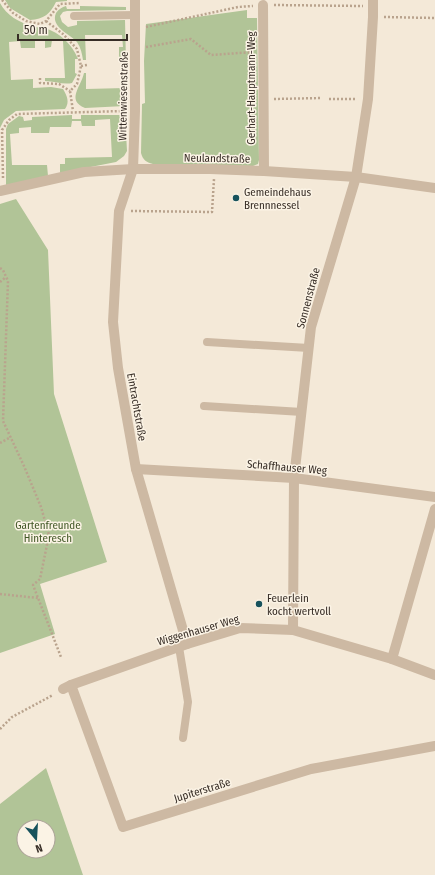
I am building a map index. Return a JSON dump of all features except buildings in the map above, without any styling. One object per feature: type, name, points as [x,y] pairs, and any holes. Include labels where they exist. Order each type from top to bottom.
[{"type":"street","name":"Wittenwiesenstraße","points":[[133,169],[136,48],[135,0]]},
{"type":"street","name":"Sonnenstraße","points":[[293,630],[294,478],[311,327],[356,178],[368,99],[373,0]]},
{"type":"street","name":"Gerhart-Hauptmann-Weg","points":[[263,5],[264,171]]},
{"type":"street","name":"Neulandstraße","points":[[2,191],[84,172],[133,169],[215,169],[264,171],[356,178],[435,188]]},
{"type":"street","name":"Eintrachtstraße","points":[[133,169],[119,211],[113,322],[118,368],[136,469],[183,645]]},
{"type":"street","name":"Schaffhauser Weg","points":[[136,469],[294,478],[435,496]]},
{"type":"street","points":[[392,659],[435,509]]},
{"type":"street","name":"Wiggenhauser Weg","points":[[67,687],[183,645],[240,628],[293,630],[392,659],[435,675]]},
{"type":"street","name":"Jupiterstraße","points":[[67,687],[123,827],[311,769],[435,746]]},
{"type":"lane","points":[[74,16],[135,15]]},
{"type":"lane","points":[[207,342],[309,348]]},
{"type":"lane","points":[[204,406],[302,412]]},
{"type":"lane","points":[[183,645],[188,702],[183,738]]},
{"type":"path","points":[[373,17],[435,18]]},
{"type":"path","points":[[46,21],[63,34],[77,49],[81,66],[77,84],[70,91]]},
{"type":"path","points":[[136,48],[192,39],[211,55],[264,52]]},
{"type":"path","points":[[81,66],[87,65]]},
{"type":"path","points":[[40,78],[40,83],[59,84],[70,91],[73,111]]},
{"type":"path","points":[[264,99],[322,98]]},
{"type":"path","points":[[329,99],[368,99]]},
{"type":"path","points":[[2,191],[2,130],[9,120],[17,114],[73,111],[135,111]]},
{"type":"path","points":[[119,211],[212,212],[215,169]]},
{"type":"path","points":[[0,268],[3,270],[8,281],[3,422],[42,507],[49,535],[40,579],[33,585],[61,657]]},
{"type":"path","points":[[0,282],[6,277]]},
{"type":"path","points":[[0,443],[11,437]]},
{"type":"path","points":[[0,594],[38,598]]},
{"type":"path","points":[[0,729],[12,717],[67,687]]},
{"type":"green space","points":[[5,0],[67,1],[56,2],[46,15],[30,20],[10,8]]},
{"type":"green space","points":[[0,3],[10,15],[18,21],[34,27],[45,28],[56,33],[69,44],[78,59],[75,59],[75,73],[77,74],[72,83],[66,84],[45,81],[45,78],[65,78],[63,41],[52,40],[51,47],[45,48],[45,40],[35,41],[35,48],[21,48],[20,41],[9,42],[11,80],[33,79],[33,88],[51,87],[63,89],[68,101],[65,109],[16,111],[4,120],[0,128]]},
{"type":"green space","points":[[66,6],[67,9],[80,9],[80,6],[126,7],[126,10],[67,11],[63,12],[60,16],[62,22],[68,27],[77,25],[77,21],[125,20],[126,62],[119,61],[119,47],[123,47],[122,35],[85,35],[86,60],[83,60],[77,42],[62,30],[56,22],[56,13],[61,8]]},
{"type":"green space","points":[[247,10],[247,18],[257,18],[258,164],[253,166],[153,164],[144,159],[141,153],[142,104],[145,103],[144,61],[146,24]]},
{"type":"green space","points":[[84,73],[86,73],[86,89],[125,88],[125,106],[85,108],[79,105],[76,101],[76,93]]},
{"type":"green space","points":[[72,115],[72,119],[81,119],[81,115],[125,115],[127,151],[124,156],[116,162],[60,173],[60,164],[65,164],[65,158],[112,157],[110,119],[95,120],[95,126],[82,126],[81,121],[72,121],[71,127],[50,127],[49,133],[31,133],[31,127],[19,128],[19,133],[10,134],[12,165],[47,165],[48,176],[6,186],[6,129],[8,124],[19,116],[23,117],[24,121],[32,120],[32,117]]},
{"type":"green space","name":"Gartenfreunde Hinteresch","points":[[16,199],[48,250],[54,394],[107,562],[40,584],[55,634],[0,653],[0,204]]},
{"type":"green space","points":[[46,768],[83,875],[0,875],[0,804]]},
{"type":"place","name":"Gemeindehaus Brennnessel","points":[[236,198]]},
{"type":"place","name":"Feuerlein kocht wertvoll","points":[[259,604]]}]
